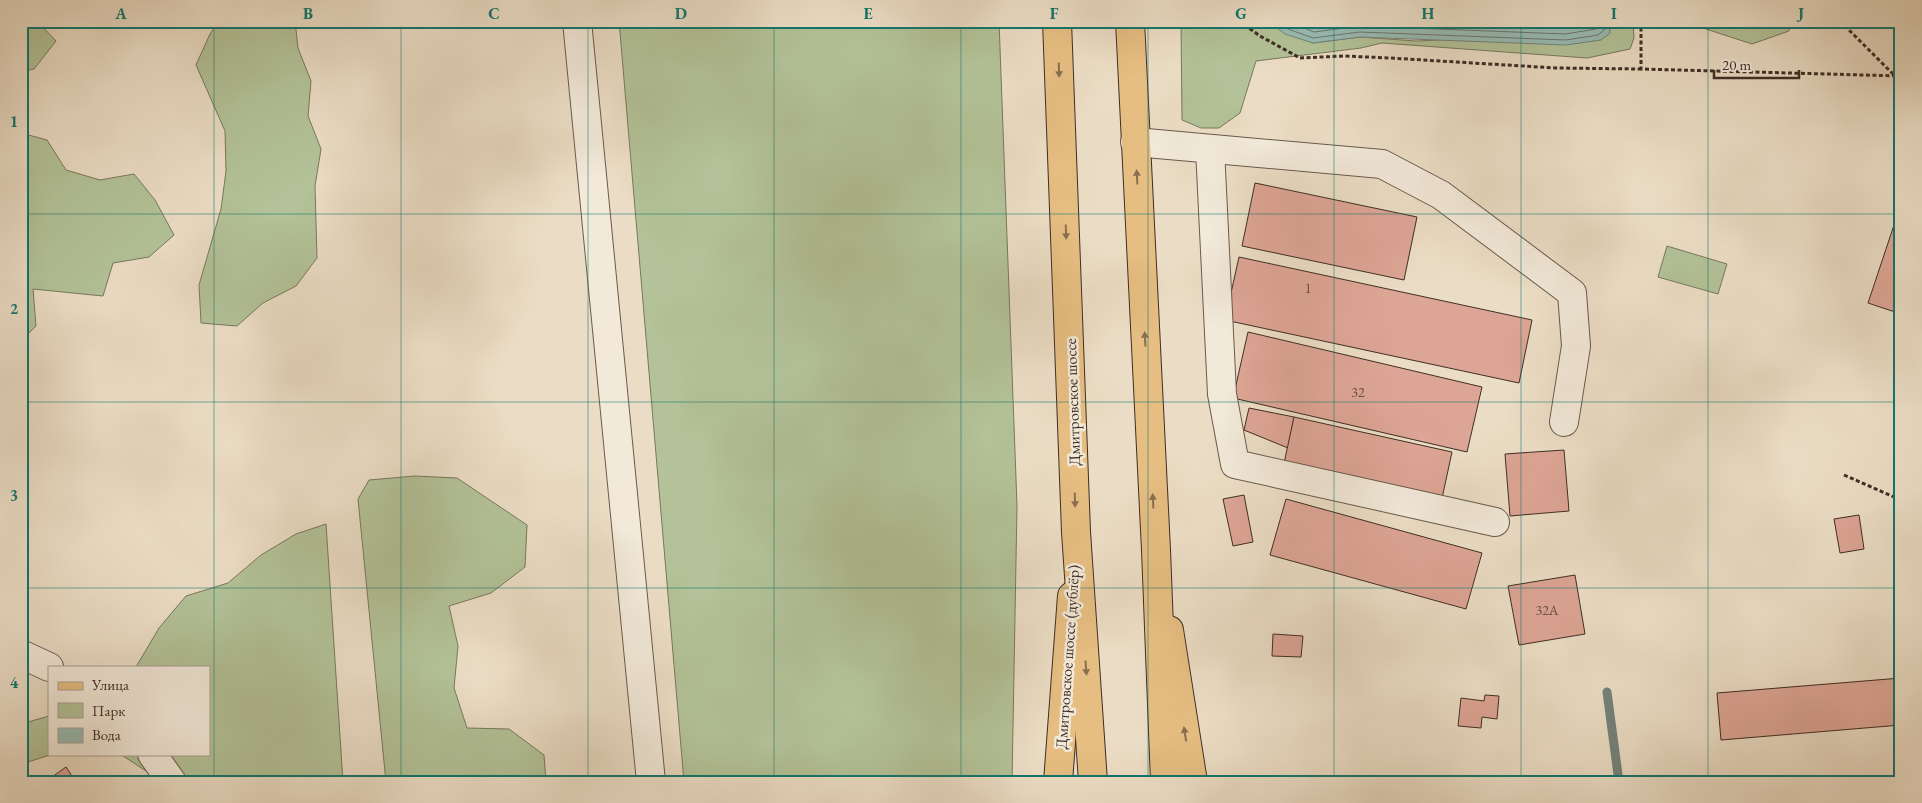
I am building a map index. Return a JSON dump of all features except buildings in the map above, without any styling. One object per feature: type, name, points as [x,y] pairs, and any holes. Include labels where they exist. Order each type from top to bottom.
[{"type":"main road","name":"Дмитровское шоссе","points":[[1057,21],[1076,532],[1093,782]]},
{"type":"main road","points":[[1130,21],[1156,550],[1165,782]]},
{"type":"main road","name":"Дмитровское шоссе (дублёр)","points":[[1058,782],[1076,532]]},
{"type":"main road","points":[[1156,550],[1193,782]]},
{"type":"lane","points":[[577,21],[652,782]]},
{"type":"lane","points":[[1135,142],[1382,164],[1441,195],[1572,293],[1576,346],[1564,422]]},
{"type":"lane","points":[[1210,149],[1222,394],[1235,464],[1495,522]]},
{"type":"lane","points":[[21,654],[48,667]]},
{"type":"lane","points":[[153,756],[172,782]]},
{"type":"path","points":[[1239,21],[1260,36],[1300,58],[1344,56],[1556,68],[1901,76]]},
{"type":"path","points":[[1641,21],[1641,69]]},
{"type":"path","points":[[1840,21],[1894,75]]},
{"type":"path","points":[[1844,475],[1901,500]]},
{"type":"green space","points":[[21,21],[37,21],[56,41],[34,69],[21,72]]},
{"type":"green space","points":[[219,21],[295,21],[298,48],[311,81],[308,116],[321,149],[315,186],[317,258],[296,286],[263,303],[237,326],[201,323],[199,285],[221,209],[226,171],[225,131],[196,65],[210,34]]},
{"type":"green space","points":[[619,21],[999,21],[1017,506],[1012,782],[684,782]]},
{"type":"green space","points":[[1181,21],[1271,21],[1272,24],[1313,43],[1360,37],[1416,41],[1609,33],[1609,21],[1633,21],[1634,38],[1630,49],[1587,58],[1382,43],[1361,48],[1256,61],[1240,113],[1219,128],[1201,128],[1182,120]]},
{"type":"green space","points":[[1688,21],[1791,21],[1789,31],[1752,44],[1703,28]]},
{"type":"green space","points":[[21,133],[47,140],[66,170],[100,180],[134,174],[155,200],[174,235],[149,257],[113,263],[103,296],[33,289],[36,326],[21,341]]},
{"type":"green space","points":[[1667,246],[1727,264],[1718,294],[1658,277]]},
{"type":"green space","points":[[415,476],[457,478],[527,525],[525,567],[491,593],[449,606],[458,646],[454,688],[467,728],[509,729],[544,755],[546,782],[386,782],[358,499],[369,480]]},
{"type":"green space","points":[[326,524],[343,782],[163,782],[123,756],[210,756],[210,666],[137,666],[159,628],[186,596],[228,583],[261,555],[296,534]]},
{"type":"green space","points":[[48,716],[48,756],[28,762],[21,767],[21,724]]},
{"type":"water","points":[[1271,21],[1609,21],[1610,33],[1601,40],[1566,45],[1360,37],[1313,43],[1285,34],[1272,24]]},
{"type":"waterway","points":[[1607,692],[1619,782]]}]
